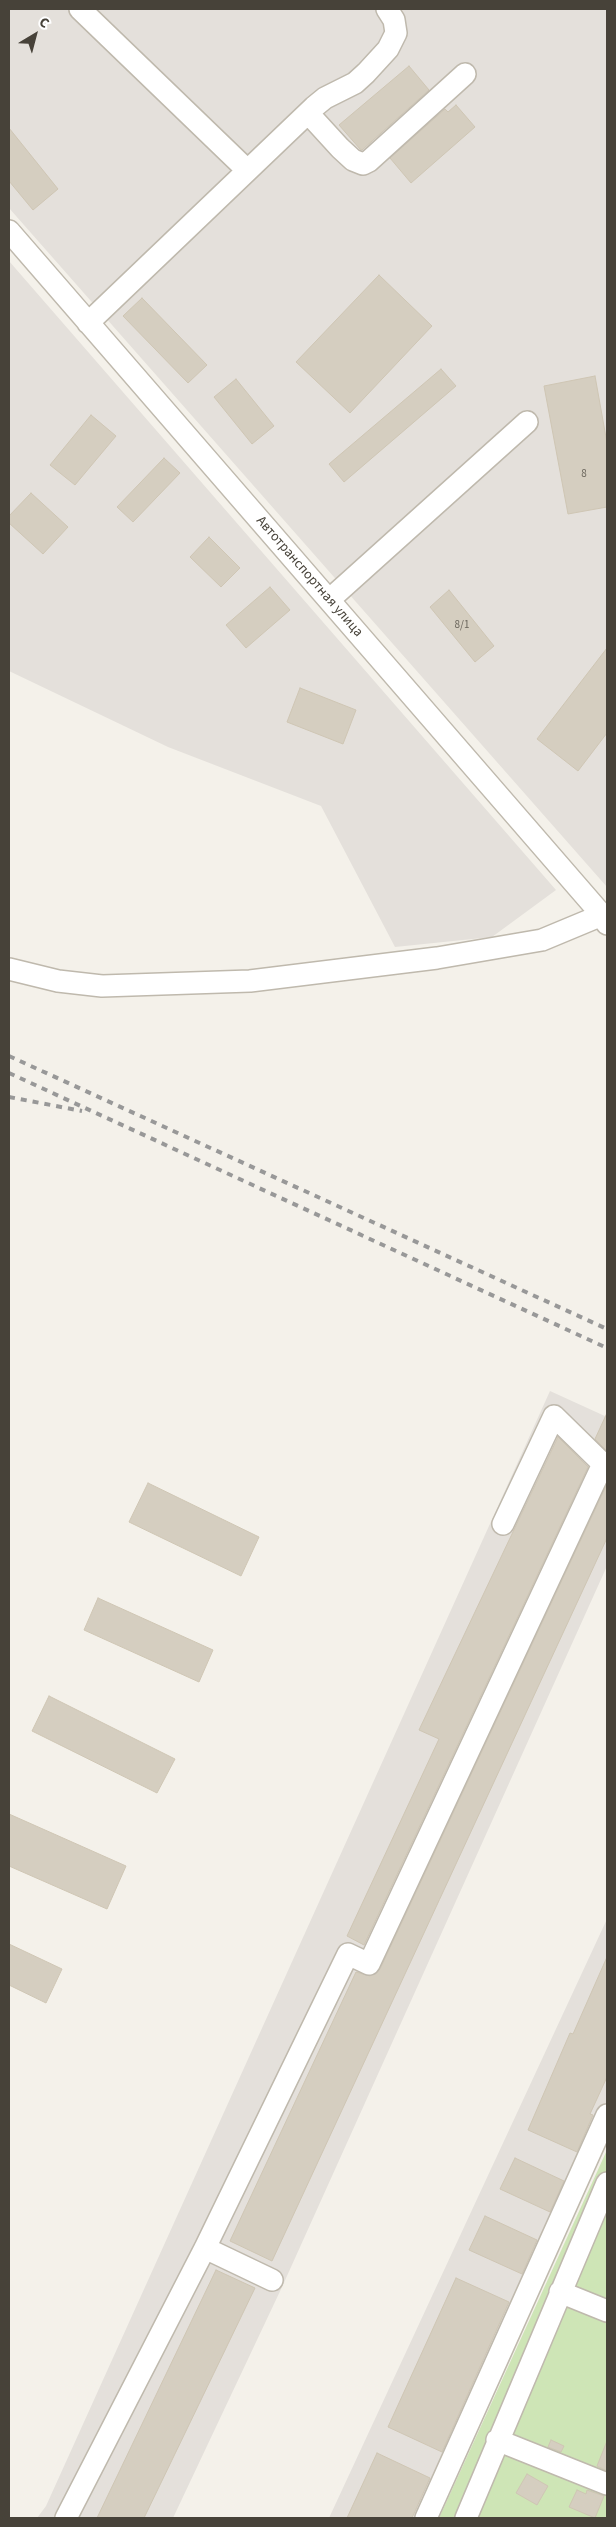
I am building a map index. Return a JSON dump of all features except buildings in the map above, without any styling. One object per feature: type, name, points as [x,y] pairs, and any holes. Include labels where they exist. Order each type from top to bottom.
[{"type":"street","points":[[80,9],[247,170]]},
{"type":"street","points":[[88,322],[308,113],[325,98],[355,83],[388,49],[396,33],[394,20],[387,9]]},
{"type":"street","points":[[308,113],[340,148],[353,160],[363,164],[466,74]]},
{"type":"street","name":"Автотранспортная улица","points":[[9,231],[605,919]]},
{"type":"street","points":[[329,600],[527,422]]},
{"type":"street","points":[[9,969],[58,981],[102,986],[250,981],[437,958],[542,940],[605,919]]},
{"type":"street","points":[[66,2518],[205,2248],[348,1954],[369,1964],[603,1464],[554,1416],[503,1524]]},
{"type":"street","points":[[426,2518],[607,2115]]},
{"type":"street","points":[[466,2518],[607,2183]]},
{"type":"street","points":[[205,2248],[272,2280]]},
{"type":"street","points":[[560,2292],[607,2311]]},
{"type":"street","points":[[498,2440],[607,2484]]},
{"type":"shaded area","points":[[9,9],[607,9],[607,887],[9,208]]},
{"type":"shaded area","points":[[9,261],[556,890],[492,937],[395,947],[321,806],[168,747],[9,671]]},
{"type":"shaded area","points":[[550,1391],[607,1417],[607,1566],[282,2287],[173,2518],[37,2518],[46,2506]]},
{"type":"shaded area","points":[[607,1919],[607,2103],[420,2518],[329,2518]]},
{"type":"green space","points":[[607,2150],[607,2518],[439,2518]]},
{"type":"railway","points":[[9,1056],[607,1329]]},
{"type":"railway","points":[[9,1073],[607,1348]]},
{"type":"railway","points":[[9,1097],[82,1111]]}]
